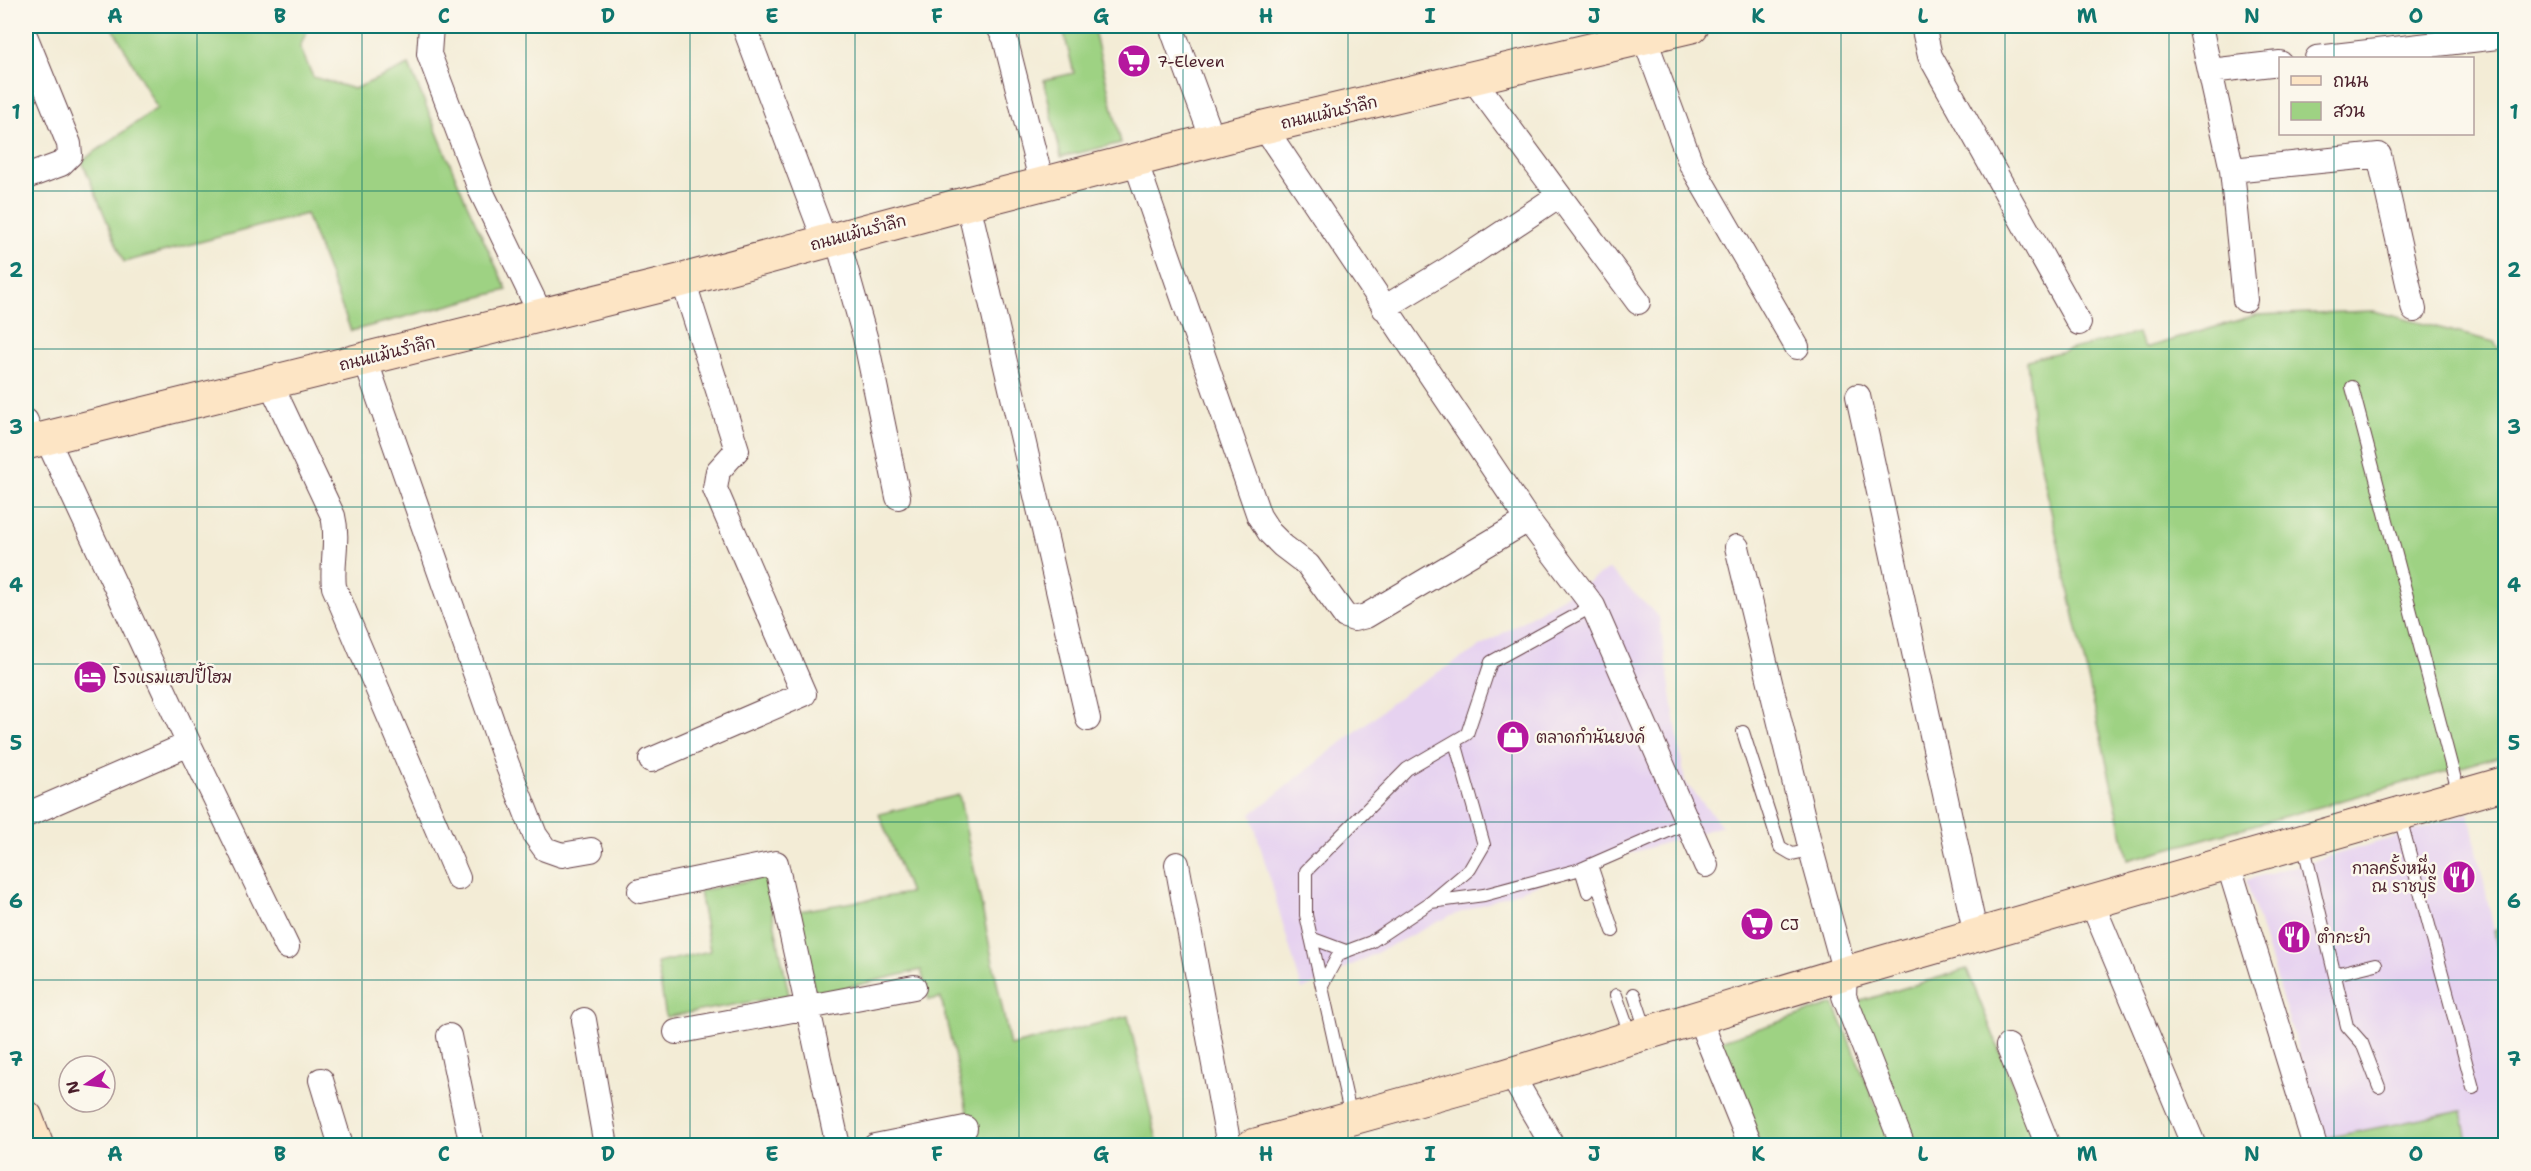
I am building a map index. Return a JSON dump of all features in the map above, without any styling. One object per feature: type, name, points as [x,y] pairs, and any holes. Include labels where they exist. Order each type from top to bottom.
[{"type":"street","points":[[431,26],[429,54],[480,189],[541,315]]},
{"type":"street","points":[[744,26],[831,239],[865,337],[897,497]]},
{"type":"street","points":[[998,26],[1005,38],[1042,184]]},
{"type":"street","points":[[1171,26],[1212,140]]},
{"type":"street","name":"ถนนแม้นรำลึก","points":[[33,435],[270,382],[683,280],[1212,140],[1473,79],[1643,31],[1692,26]]},
{"type":"street","points":[[1923,26],[1930,56],[2079,323]]},
{"type":"street","points":[[2200,26],[2232,170],[2245,300]]},
{"type":"street","points":[[1643,31],[1691,164],[1797,347]]},
{"type":"street","points":[[2326,57],[2505,36]]},
{"type":"street","points":[[26,38],[69,144],[70,155],[61,164],[26,177]]},
{"type":"street","points":[[2210,71],[2279,63]]},
{"type":"street","points":[[1473,79],[1638,302]]},
{"type":"street","points":[[1264,127],[1528,520],[1593,606],[1706,865]]},
{"type":"street","points":[[2232,170],[2379,155],[2414,310]]},
{"type":"street","points":[[1135,160],[1259,516],[1270,533],[1283,546],[1308,565],[1345,616],[1354,620],[1366,616],[1528,520]]},
{"type":"street","points":[[1384,308],[1450,268],[1558,196]]},
{"type":"street","points":[[968,203],[1088,719]]},
{"type":"street","points":[[651,760],[804,694],[715,489],[718,471],[737,450],[683,280]]},
{"type":"street","points":[[364,359],[503,753],[535,836],[545,849],[562,855],[591,850]]},
{"type":"street","points":[[270,382],[333,516],[336,540],[332,573],[334,586],[458,878]]},
{"type":"street","points":[[1858,396],[1976,936]]},
{"type":"street","points":[[33,435],[53,452],[189,744],[287,947]]},
{"type":"street","points":[[1737,547],[1811,850],[1845,973],[1845,996],[1903,1146]]},
{"type":"street","points":[[26,815],[189,744]]},
{"type":"street","points":[[1252,1146],[1511,1074],[1845,973],[2505,783]]},
{"type":"street","points":[[640,891],[776,862],[838,1146]]},
{"type":"street","points":[[2228,863],[2316,1146]]},
{"type":"street","points":[[1177,864],[1228,1146]]},
{"type":"street","points":[[2091,903],[2194,1146]]},
{"type":"street","points":[[676,1032],[914,987]]},
{"type":"street","points":[[1699,1018],[1751,1146]]},
{"type":"street","points":[[584,1020],[606,1146]]},
{"type":"street","points":[[448,1036],[472,1146]]},
{"type":"street","points":[[2008,1046],[2048,1146]]},
{"type":"street","points":[[1511,1074],[1553,1146]]},
{"type":"street","points":[[321,1080],[341,1146]]},
{"type":"street","points":[[26,1117],[38,1146]]},
{"type":"street","points":[[876,1146],[964,1128]]},
{"type":"lane","points":[[2352,387],[2459,796]]},
{"type":"lane","points":[[1352,1118],[1306,915],[1306,871],[1407,769],[1467,734],[1491,662],[1593,606]]},
{"type":"lane","points":[[1743,732],[1780,847],[1792,854],[1811,850]]},
{"type":"lane","points":[[1322,985],[1339,954],[1371,942],[1431,902],[1470,869],[1484,845],[1455,742]]},
{"type":"lane","points":[[2399,814],[2473,1088]]},
{"type":"lane","points":[[1431,902],[1484,895],[1586,867],[1689,822]]},
{"type":"lane","points":[[2303,841],[2347,1026],[2362,1043],[2379,1087]]},
{"type":"lane","points":[[1586,867],[1588,892]]},
{"type":"lane","points":[[1586,867],[1613,931]]},
{"type":"lane","points":[[1311,938],[1346,951]]},
{"type":"lane","points":[[2335,974],[2376,964]]},
{"type":"lane","points":[[1634,994],[1639,1036]]},
{"type":"lane","points":[[1616,995],[1639,1036]]},
{"type":"shaded area","name":"ตลาดกำนันยงค์","points":[[1609,569],[1659,617],[1685,782],[1722,826],[1591,865],[1448,917],[1302,990],[1251,814],[1407,691]]},
{"type":"shaded area","points":[[2469,813],[2505,981],[2505,1145],[2469,1145],[2461,1111],[2325,1138],[2246,880],[2389,839]]},
{"type":"green space","points":[[112,26],[309,26],[300,47],[313,77],[354,89],[409,65],[467,204],[507,290],[351,331],[306,214],[124,262],[82,161],[157,108]]},
{"type":"green space","points":[[1093,26],[1121,143],[1061,157],[1044,80],[1074,73],[1064,33]]},
{"type":"green space","points":[[2374,311],[2494,342],[2506,358],[2505,755],[2128,860],[2034,434],[2027,360],[2137,333],[2145,348],[2256,315]]},
{"type":"green space","points":[[959,795],[1010,1046],[1128,1016],[1158,1145],[975,1145],[941,998],[929,1000],[921,970],[815,995],[798,911],[910,893],[879,814]]},
{"type":"green space","points":[[765,877],[789,995],[666,1017],[657,963],[710,951],[699,891]]},
{"type":"green space","points":[[2506,927],[2505,981],[2494,931]]},
{"type":"green space","points":[[1967,969],[2037,1145],[1917,1145],[1855,1003]]},
{"type":"green space","points":[[1834,1004],[1892,1145],[1761,1145],[1714,1043]]},
{"type":"green space","points":[[2462,1111],[2469,1145],[2327,1146],[2325,1138]]},
{"type":"place","name":"7-Eleven","points":[[1134,61]]},
{"type":"place","name":"โรงแรมแฮปปี้โฮม","points":[[90,677]]},
{"type":"place","name":"ตลาดกำนันยงค์","points":[[1513,737]]},
{"type":"place","name":"กาลครั้งหนึ่ง ณ ราชบุรี","points":[[2459,877]]},
{"type":"place","name":"CJ","points":[[1757,924]]},
{"type":"place","name":"ตำกะยำ","points":[[2294,937]]}]
